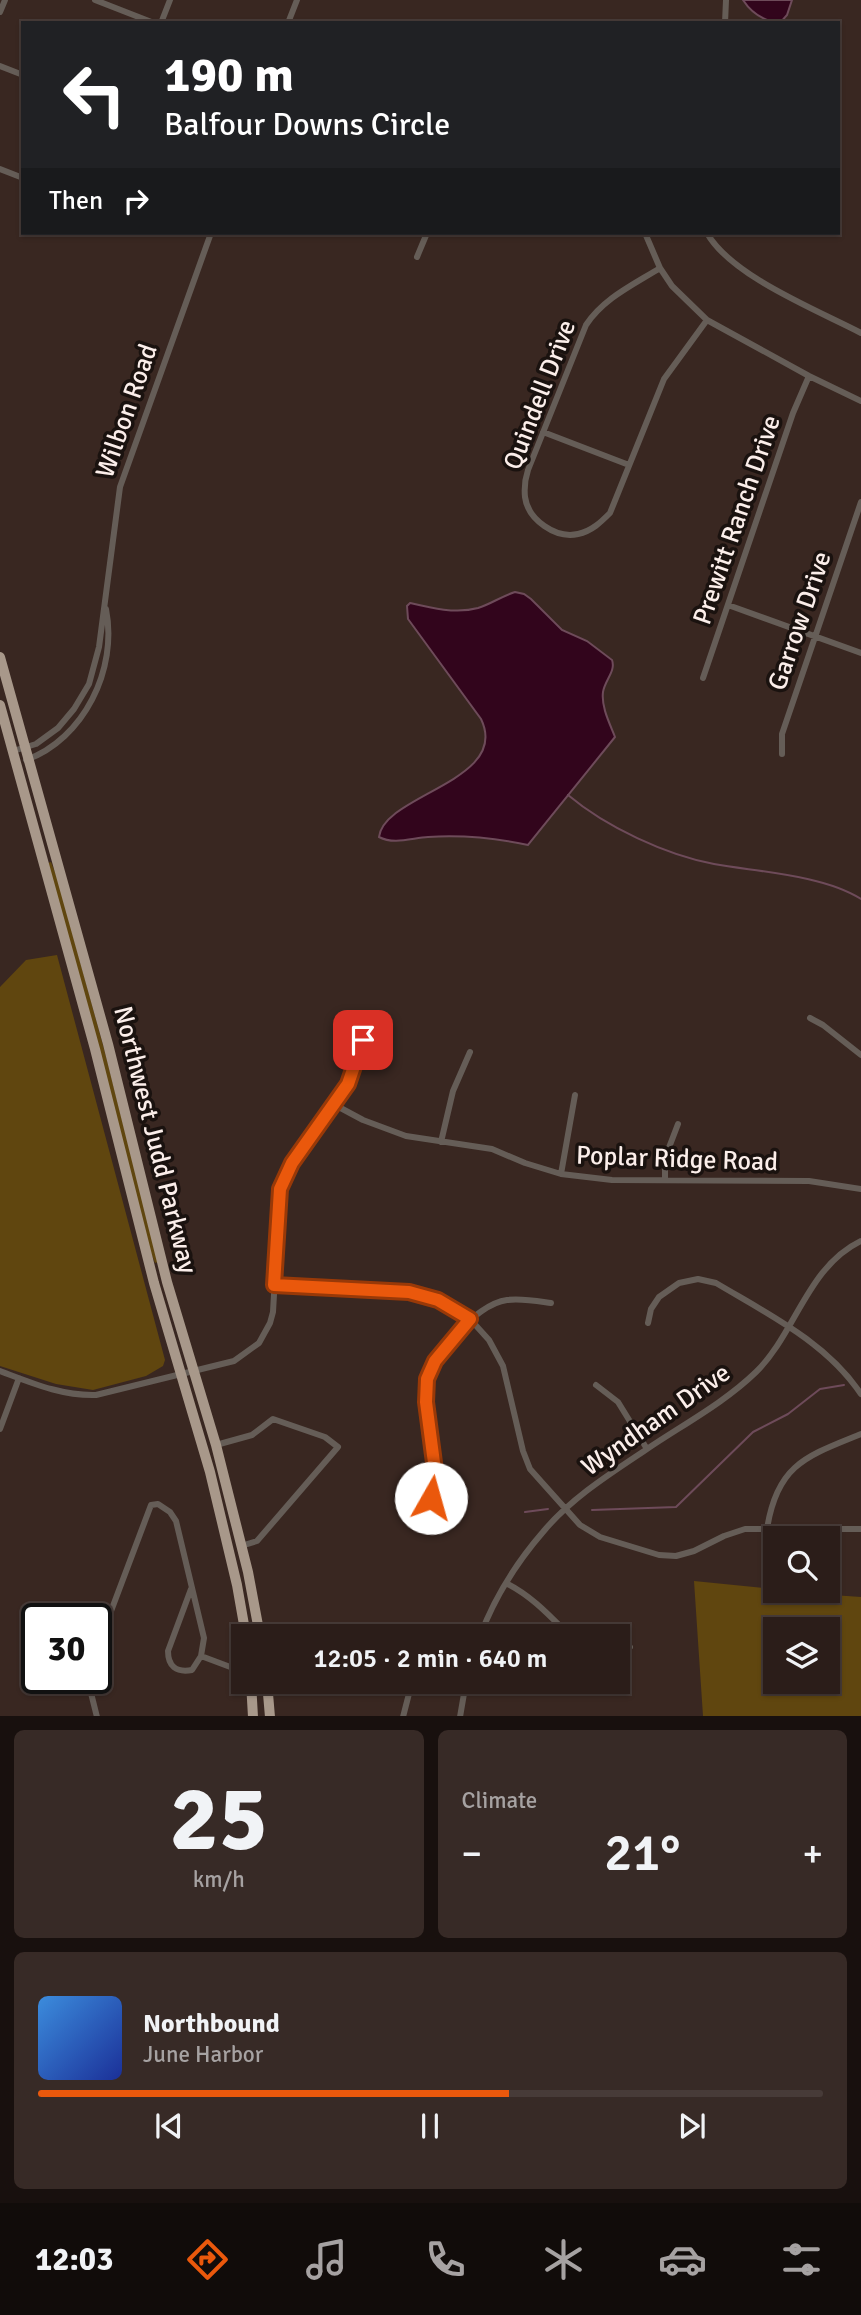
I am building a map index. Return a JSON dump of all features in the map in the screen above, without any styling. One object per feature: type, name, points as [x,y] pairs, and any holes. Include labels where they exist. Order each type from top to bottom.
[{"type":"highway","name":"Northwest Judd Parkway","points":[[0,657],[108,1044],[167,1282],[216,1445],[242,1546],[258,1624]]},
{"type":"highway","name":"Northwest Judd Parkway","points":[[0,705],[95,1049],[151,1272],[210,1472],[244,1624]]},
{"type":"highway","points":[[252,1694],[253,1716]]},
{"type":"highway","points":[[268,1694],[270,1716]]},
{"type":"street","points":[[0,12],[5,0]]},
{"type":"street","points":[[95,0],[149,21]]},
{"type":"street","points":[[162,21],[170,0]]},
{"type":"street","points":[[289,21],[297,0]]},
{"type":"street","points":[[724,21],[726,0]]},
{"type":"street","points":[[0,66],[21,74]]},
{"type":"street","points":[[0,169],[21,177]]},
{"type":"street","name":"Wilbon Road","points":[[15,757],[27,753],[58,729],[85,692],[97,656],[106,607],[120,487],[210,235]]},
{"type":"street","points":[[417,257],[427,235]]},
{"type":"street","points":[[646,235],[671,286],[707,320],[861,401]]},
{"type":"street","points":[[708,235],[721,253],[741,269],[861,333]]},
{"type":"street","name":"Quindell Drive","points":[[660,268],[612,297],[595,311],[586,325],[527,470],[525,500],[533,516],[548,528],[564,534],[578,534],[596,526],[610,513],[664,379],[707,320]]},
{"type":"street","name":"Prewitt Ranch Drive","points":[[703,678],[793,413],[809,376]]},
{"type":"street","points":[[542,432],[629,465]]},
{"type":"street","name":"Garrow Drive","points":[[782,754],[782,734],[861,502]]},
{"type":"street","points":[[728,606],[861,653]]},
{"type":"street","name":"Wilbon Road","points":[[15,757],[48,750],[79,721],[100,681],[106,656],[106,607]]},
{"type":"street","points":[[0,1371],[59,1392],[96,1395],[234,1361],[259,1343],[270,1323],[280,1189],[292,1163],[348,1084],[372,1014]]},
{"type":"street","points":[[810,1018],[861,1055]]},
{"type":"street","points":[[441,1142],[453,1091],[470,1052]]},
{"type":"street","points":[[561,1174],[575,1095]]},
{"type":"street","name":"Poplar Ridge Road","points":[[335,1105],[406,1136],[492,1149],[561,1174],[611,1180],[809,1181],[861,1189]]},
{"type":"street","points":[[665,1180],[665,1158],[678,1124]]},
{"type":"street","name":"Wyndham Drive","points":[[486,1624],[506,1583],[544,1531],[594,1485],[743,1384],[771,1354],[822,1273],[838,1256],[861,1241]]},
{"type":"street","points":[[648,1323],[650,1309],[659,1297],[679,1283],[698,1279],[716,1283],[814,1343],[861,1394]]},
{"type":"street","points":[[274,1285],[409,1292],[438,1300],[470,1319],[489,1340],[503,1366],[523,1451],[530,1469],[580,1525],[600,1537],[668,1556],[694,1551],[735,1532],[763,1529]]},
{"type":"street","points":[[431,1498],[436,1478],[426,1402],[427,1379],[435,1361],[470,1319],[485,1307],[507,1300],[551,1303]]},
{"type":"street","points":[[0,1429],[19,1378]]},
{"type":"street","points":[[596,1385],[618,1402],[647,1449]]},
{"type":"street","points":[[216,1445],[253,1435],[273,1419],[325,1437],[338,1447],[257,1541],[242,1546]]},
{"type":"street","points":[[767,1526],[770,1509],[779,1488],[794,1468],[814,1453],[861,1434]]},
{"type":"street","points":[[112,1609],[151,1505],[164,1507],[176,1521],[192,1587],[204,1638],[201,1656],[192,1670],[183,1672],[173,1668],[168,1661],[168,1651],[192,1587]]},
{"type":"street","points":[[840,1529],[861,1529]]},
{"type":"street","points":[[506,1583],[521,1590],[557,1624]]},
{"type":"street","points":[[201,1656],[231,1667]]},
{"type":"street","points":[[91,1694],[97,1716]]},
{"type":"street","points":[[403,1716],[409,1694]]},
{"type":"street","points":[[460,1716],[464,1694]]},
{"type":"shaded area","points":[[743,0],[792,0],[782,21],[769,21],[750,9]]},
{"type":"shaded area","points":[[515,592],[531,599],[562,630],[587,641],[612,660],[613,668],[604,688],[603,704],[615,737],[528,845],[466,837],[428,837],[397,841],[379,837],[386,822],[401,809],[463,772],[478,758],[485,740],[481,719],[408,619],[407,606],[410,603],[444,610],[470,610]]},
{"type":"shaded area","points":[[51,862],[107,1060],[158,1262],[155,1263],[48,863]]},
{"type":"shaded area","points":[[57,955],[165,1360],[163,1366],[146,1376],[93,1390],[56,1384],[0,1366],[0,987],[26,960]]},
{"type":"shaded area","points":[[694,1581],[763,1588],[763,1603],[840,1603],[840,1596],[861,1597],[861,1716],[703,1716]]},
{"type":"waterway","points":[[568,795],[618,829],[676,854],[714,864],[810,879],[861,899]]},
{"type":"waterway","points":[[592,1510],[676,1507],[753,1432],[788,1414],[820,1389],[844,1385]]},
{"type":"waterway","points":[[525,1512],[548,1509]]},
{"type":"route","points":[[363,1040],[348,1084],[292,1163],[280,1189],[274,1285],[421,1294],[456,1309],[470,1319],[435,1361],[427,1379],[426,1402],[436,1478],[431,1498]]}]
